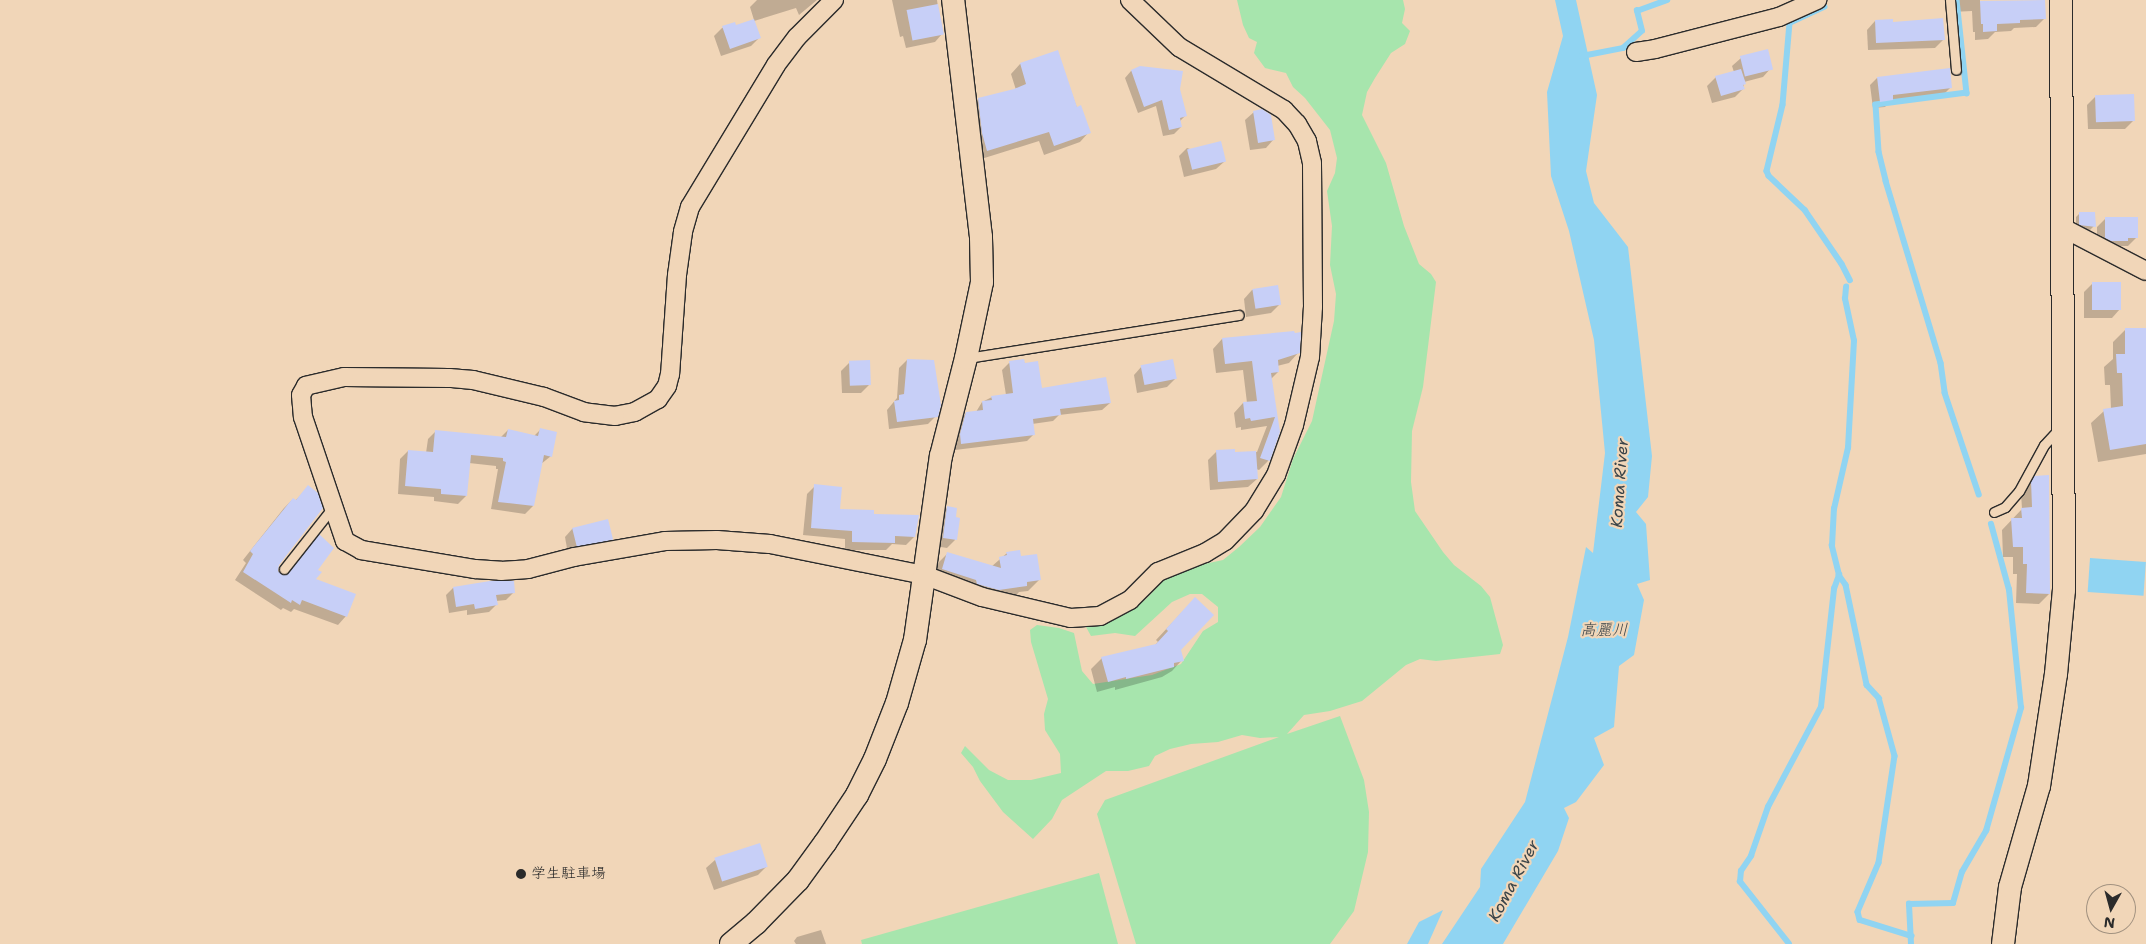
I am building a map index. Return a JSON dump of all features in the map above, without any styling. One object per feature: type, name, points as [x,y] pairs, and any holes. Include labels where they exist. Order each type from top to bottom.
[{"type":"street","points":[[834,0],[797,37],[776,65],[690,207],[683,232],[677,275],[670,374],[667,386],[658,399],[635,412],[615,416],[584,412],[544,397],[474,380],[344,377],[306,386],[301,395],[303,417],[346,541],[361,550],[475,570],[501,571],[528,568],[574,557],[665,541],[716,540],[770,544],[924,575],[982,597],[1025,609],[1071,618],[1100,616],[1130,600],[1158,572],[1205,553],[1225,541],[1243,525],[1276,475],[1294,425],[1310,356],[1313,307],[1312,163],[1307,141],[1297,124],[1284,110],[1179,47],[1130,0]]},
{"type":"street","points":[[731,944],[756,923],[798,880],[822,848],[856,795],[875,759],[898,703],[915,640],[941,456],[966,358],[982,282],[981,237],[952,0]]},
{"type":"street","points":[[1636,52],[1656,49],[1779,17],[1816,0]]},
{"type":"street","points":[[2003,944],[2010,886],[2040,786],[2056,674],[2064,590],[2061,0]]},
{"type":"street","points":[[2063,228],[2146,271]]},
{"type":"lane","points":[[1950,0],[1956,70]]},
{"type":"lane","points":[[966,358],[1239,314]]},
{"type":"lane","points":[[1994,512],[2005,507],[2019,492],[2044,446],[2054,432],[2064,424]]},
{"type":"lane","points":[[284,569],[333,507]]},
{"type":"green space","points":[[1237,0],[1403,0],[1405,9],[1402,23],[1410,31],[1405,44],[1391,53],[1367,92],[1362,115],[1386,163],[1404,226],[1419,264],[1431,274],[1436,282],[1423,387],[1412,431],[1411,482],[1415,511],[1454,565],[1481,586],[1490,597],[1503,645],[1500,654],[1436,661],[1420,659],[1406,665],[1362,701],[1330,711],[1304,715],[1287,734],[1340,716],[1364,780],[1369,812],[1368,852],[1354,911],[1330,944],[1136,944],[1097,814],[1105,800],[1279,737],[1260,738],[1242,735],[1218,742],[1191,744],[1170,749],[1155,756],[1149,766],[1128,771],[1106,771],[1062,800],[1052,819],[1033,839],[1003,812],[980,781],[973,767],[961,753],[965,746],[989,770],[1008,780],[1031,780],[1061,773],[1060,754],[1045,730],[1044,714],[1048,699],[1031,642],[1030,630],[1037,625],[1059,628],[1074,633],[1082,671],[1093,684],[1152,675],[1181,664],[1203,631],[1218,622],[1218,607],[1202,594],[1190,594],[1172,602],[1135,636],[1115,633],[1091,636],[1086,627],[1105,624],[1129,612],[1146,599],[1166,578],[1204,564],[1223,560],[1239,547],[1260,527],[1281,497],[1293,459],[1312,421],[1334,321],[1336,294],[1330,265],[1332,226],[1327,191],[1335,173],[1337,158],[1330,130],[1305,98],[1293,87],[1286,73],[1265,68],[1254,53],[1257,42],[1249,38],[1243,25]]},
{"type":"green space","points":[[1099,873],[1118,944],[862,944],[861,940]]},
{"type":"water","name":"高麗川","points":[[1555,0],[1576,0],[1597,95],[1586,171],[1594,203],[1628,247],[1652,456],[1648,497],[1636,512],[1646,524],[1650,580],[1637,584],[1644,600],[1634,655],[1619,666],[1614,727],[1594,738],[1604,765],[1576,802],[1564,808],[1569,818],[1558,851],[1503,944],[1442,944],[1480,887],[1481,869],[1525,802],[1568,637],[1586,547],[1593,553],[1605,453],[1594,340],[1569,231],[1551,176],[1547,92],[1563,36]]},
{"type":"water","points":[[2090,558],[2146,562],[2143,596],[2088,592]]},
{"type":"water","points":[[1443,910],[1428,944],[1407,944],[1419,922]]},
{"type":"building","points":[[2045,0],[2046,19],[2020,20],[2020,23],[1997,24],[1997,31],[1983,32],[1980,1]]},
{"type":"building","points":[[938,4],[944,34],[913,41],[907,10]]},
{"type":"building","points":[[1943,18],[1945,40],[1876,43],[1875,20],[1893,19],[1893,22]]},
{"type":"building","points":[[754,19],[761,38],[730,49],[722,26],[735,22],[736,25]]},
{"type":"building","points":[[1768,49],[1773,69],[1745,76],[1740,56]]},
{"type":"building","points":[[1058,50],[1077,107],[1081,105],[1091,133],[1054,146],[1049,132],[987,151],[982,133],[978,98],[1026,84],[1020,63]]},
{"type":"building","points":[[1140,66],[1183,71],[1180,89],[1187,116],[1180,118],[1182,127],[1169,130],[1162,100],[1144,107],[1131,70]]},
{"type":"building","points":[[1950,68],[1952,88],[1893,95],[1893,100],[1880,102],[1877,77]]},
{"type":"building","points":[[1741,69],[1746,84],[1743,85],[1745,89],[1721,96],[1715,76]]},
{"type":"building","points":[[2134,94],[2135,121],[2096,122],[2095,95]]},
{"type":"building","points":[[1262,109],[1271,115],[1275,140],[1258,143],[1253,111]]},
{"type":"building","points":[[1221,141],[1226,161],[1192,170],[1187,149]]},
{"type":"building","points":[[2079,212],[2095,212],[2096,227],[2079,225]]},
{"type":"building","points":[[2105,217],[2138,217],[2138,238],[2128,238],[2128,241],[2111,241],[2105,238]]},
{"type":"building","points":[[2092,282],[2121,282],[2121,310],[2092,310]]},
{"type":"building","points":[[1278,285],[1281,305],[1255,309],[1252,289]]},
{"type":"building","points":[[2125,328],[2146,328],[2146,444],[2110,450],[2103,409],[2123,406],[2122,373],[2117,373],[2116,354],[2125,354]]},
{"type":"building","points":[[1294,331],[1295,333],[1301,332],[1300,353],[1278,360],[1279,372],[1271,373],[1280,432],[1270,461],[1260,458],[1275,417],[1251,421],[1250,418],[1245,419],[1243,402],[1257,401],[1252,361],[1225,364],[1222,338]]},
{"type":"building","points":[[907,359],[934,360],[941,405],[938,417],[897,422],[894,401],[899,400],[899,395],[904,394]]},
{"type":"building","points":[[1024,359],[1025,363],[1038,361],[1042,388],[1106,377],[1111,403],[1060,409],[1061,415],[1033,419],[1035,435],[961,444],[960,434],[966,412],[983,410],[982,401],[992,400],[991,396],[1013,393],[1009,361]]},
{"type":"building","points":[[1173,359],[1177,379],[1144,385],[1141,365]]},
{"type":"building","points":[[870,360],[871,385],[850,386],[849,361]]},
{"type":"building","points":[[540,428],[557,432],[552,457],[544,455],[534,506],[498,502],[506,462],[503,461],[503,458],[471,455],[467,496],[441,494],[441,489],[405,486],[408,450],[433,452],[435,430],[506,437],[508,429],[538,436]]},
{"type":"building","points":[[1235,449],[1235,452],[1256,451],[1258,479],[1218,482],[1216,450]]},
{"type":"building","points":[[2049,475],[2050,594],[2026,593],[2027,564],[2023,564],[2023,547],[2013,547],[2011,518],[2022,518],[2021,508],[2032,507],[2031,481],[2034,476]]},
{"type":"building","points":[[814,484],[842,487],[840,509],[874,510],[874,514],[919,515],[915,537],[895,536],[895,543],[852,542],[852,531],[811,528]]},
{"type":"building","points":[[308,485],[318,493],[323,508],[279,565],[278,571],[283,575],[289,573],[319,534],[334,548],[318,570],[322,572],[316,579],[356,594],[347,617],[302,600],[300,605],[292,600],[291,603],[243,572],[253,554],[250,551],[293,498],[296,500]]},
{"type":"building","points":[[947,506],[957,508],[956,517],[960,518],[957,540],[943,538]]},
{"type":"building","points":[[608,519],[613,539],[577,548],[572,528]]},
{"type":"building","points":[[1020,550],[1021,556],[1037,554],[1041,580],[1027,582],[1027,586],[999,590],[977,584],[976,580],[942,569],[947,552],[1001,568],[999,557],[1007,555],[1006,552]]},
{"type":"building","points":[[490,581],[514,581],[515,593],[496,595],[498,605],[475,609],[474,604],[456,607],[453,587]]},
{"type":"building","points":[[1195,597],[1214,615],[1181,650],[1184,661],[1174,663],[1174,667],[1108,682],[1101,657],[1156,644],[1168,631],[1166,629]]},
{"type":"building","points":[[760,843],[768,867],[722,882],[714,858]]},
{"type":"waterway","points":[[1582,56],[1623,48],[1642,31],[1637,11],[1667,0]]},
{"type":"waterway","points":[[1957,0],[1967,93],[1876,105],[1879,152],[1886,181],[1941,363],[1945,393],[1979,494]]},
{"type":"waterway","points":[[1825,7],[1790,23],[1783,105],[1767,171],[1769,176],[1805,210],[1842,264],[1850,280]]},
{"type":"waterway","points":[[1789,944],[1740,882],[1741,871],[1751,856],[1768,807],[1821,707],[1834,589],[1839,575],[1832,546],[1834,509],[1848,448],[1854,341],[1845,299],[1846,287]]},
{"type":"waterway","points":[[1911,944],[1909,904],[1953,903],[1962,872],[1986,831],[2021,708],[2009,590],[1991,524]]},
{"type":"waterway","points":[[1839,575],[1846,585],[1867,685],[1879,698],[1895,756],[1879,863],[1858,912],[1860,920],[1912,936]]},
{"type":"place","name":"学生駐車場","points":[[521,874]]},
{"type":"water label","name":"Koma River","points":[[1620,483]]},
{"type":"water label","name":"Koma River","points":[[1514,881]]}]
